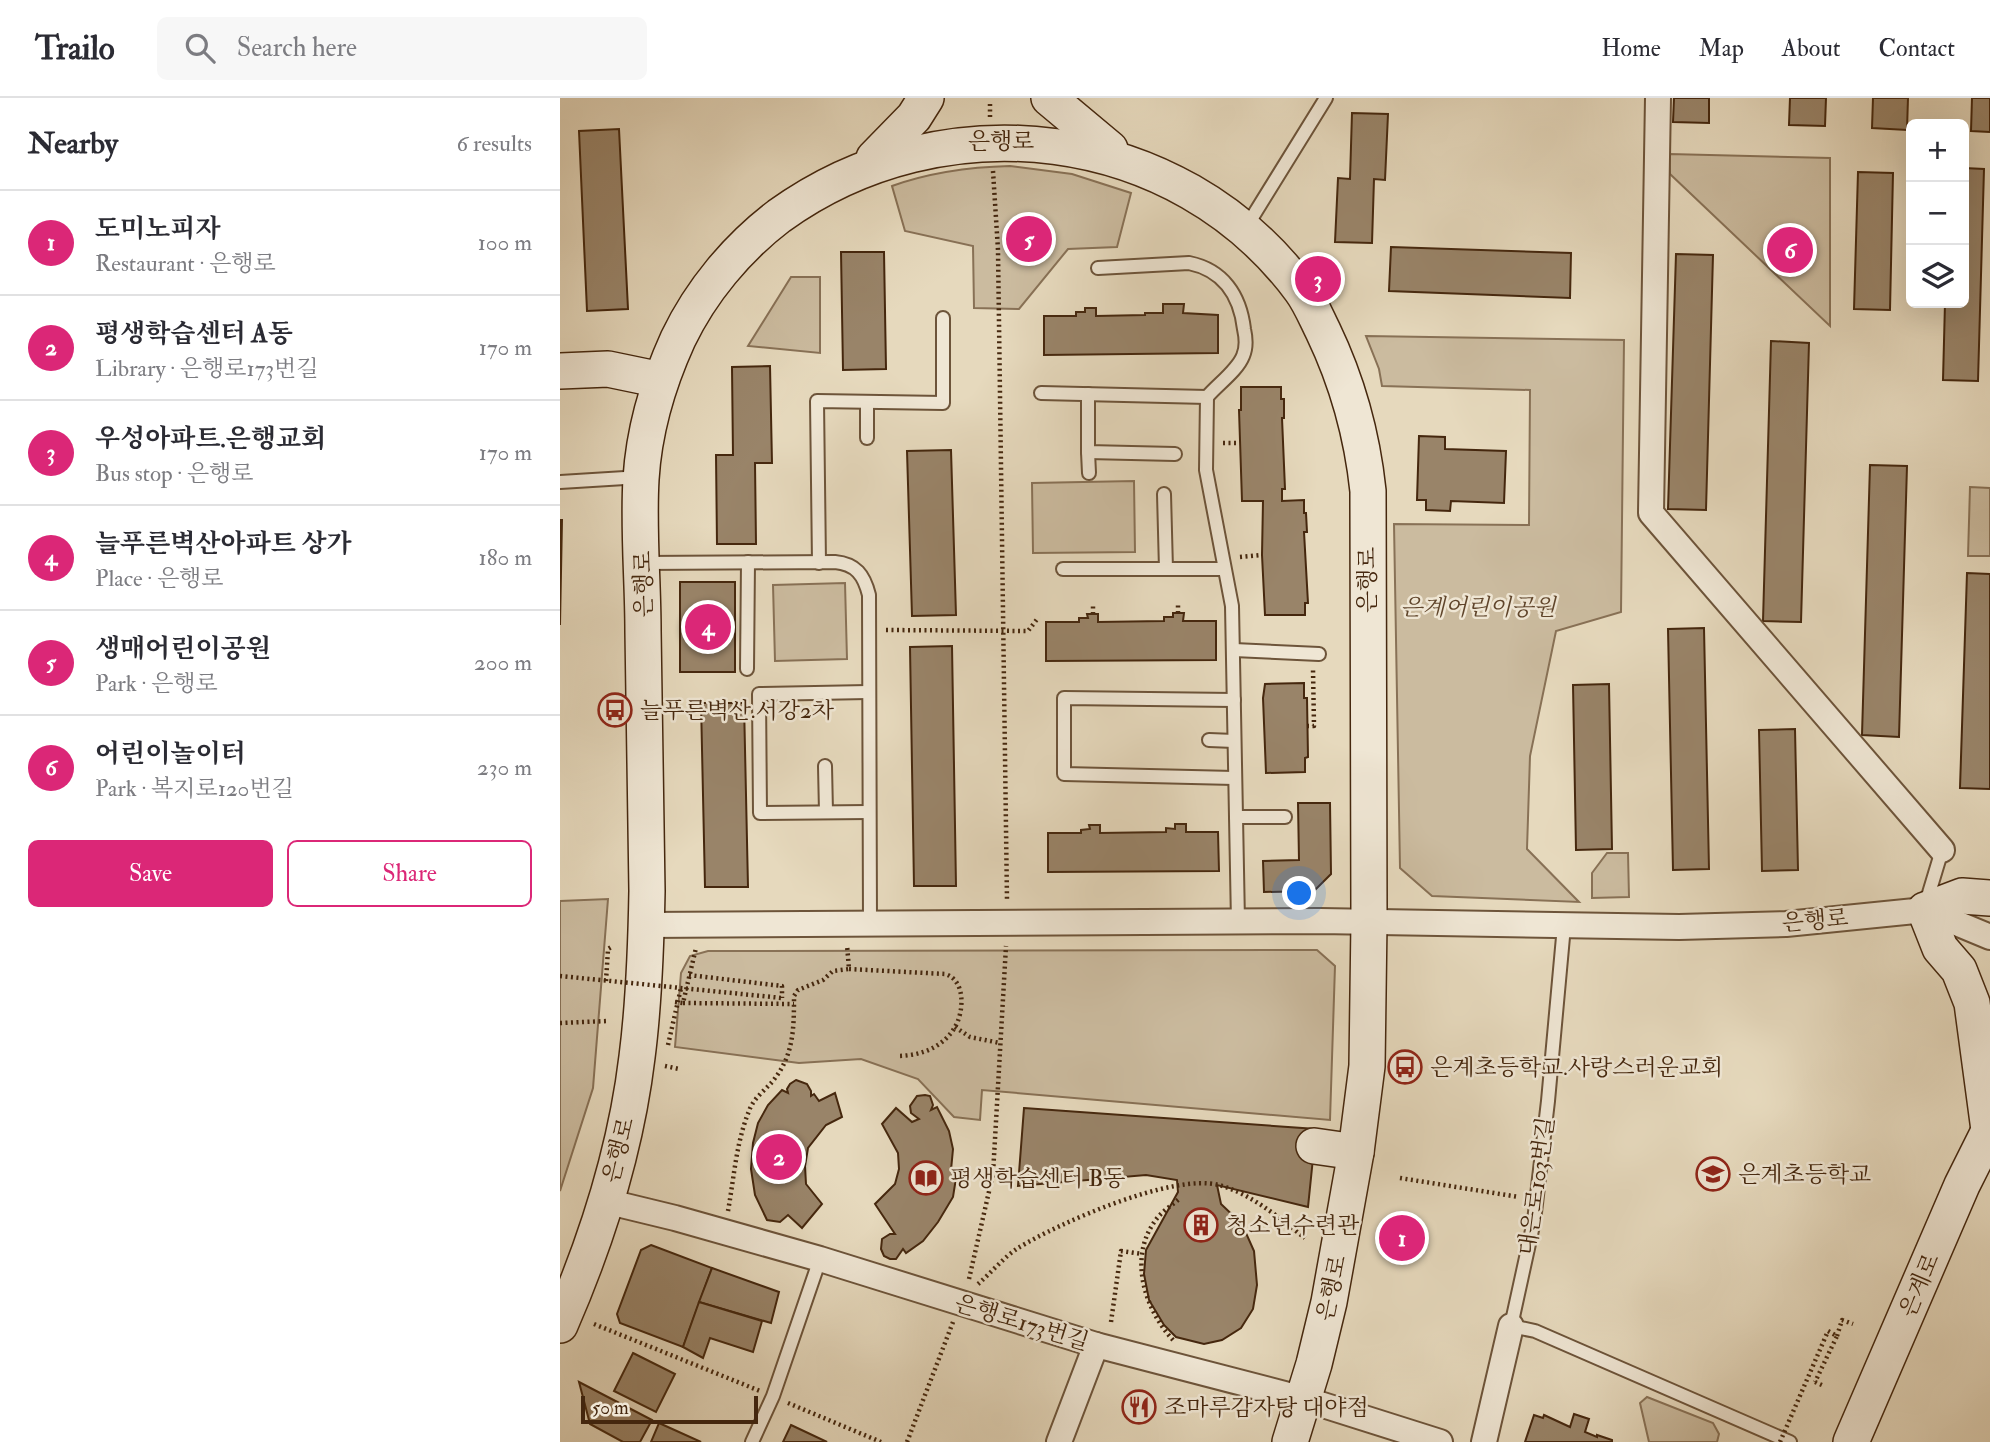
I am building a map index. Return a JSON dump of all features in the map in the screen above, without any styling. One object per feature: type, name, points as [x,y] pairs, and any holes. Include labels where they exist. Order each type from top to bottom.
[{"type":"street","points":[[867,165],[914,117],[926,98]]},
{"type":"street","points":[[1049,98],[1121,158]]},
{"type":"street","points":[[1658,98],[1651,513],[1942,850]]},
{"type":"street","name":"은행로","points":[[560,1325],[576,1289],[605,1201],[622,1140],[637,1058],[646,925],[641,477],[650,418],[661,380],[680,334],[712,284],[747,242],[790,206],[815,190],[867,165],[918,148],[972,138],[1066,143],[1121,158],[1183,187],[1226,214],[1245,230],[1301,290],[1314,312],[1345,381],[1362,445],[1368,491],[1367,1066],[1356,1152],[1329,1302],[1290,1442]]},
{"type":"street","points":[[560,371],[608,369],[661,380]]},
{"type":"street","points":[[1924,910],[1962,897],[1990,898]]},
{"type":"street","points":[[1924,910],[1990,937]]},
{"type":"street","points":[[1924,910],[1940,948],[1959,970],[1972,1003],[1990,1130]]},
{"type":"street","name":"은행로","points":[[646,925],[1369,922],[1679,927],[1786,923],[1924,910]]},
{"type":"street","name":"은계로","points":[[1851,1442],[1962,1185],[1990,1130]]},
{"type":"street","points":[[1314,1146],[1356,1152]]},
{"type":"street","name":"은행로173번길","points":[[605,1201],[820,1259],[1096,1345],[1304,1399],[1440,1442]]},
{"type":"street","name":"대은로103번길","points":[[1484,1442],[1511,1326]]},
{"type":"street","points":[[1059,1442],[1096,1345]]},
{"type":"lane","points":[[1245,230],[1325,98]]},
{"type":"lane","points":[[1098,268],[1189,263],[1209,268],[1223,279],[1234,293],[1240,307],[1246,348],[1238,365],[1207,397],[1206,470],[1233,606],[1238,922]]},
{"type":"lane","points":[[819,562],[817,401],[943,403],[943,318]]},
{"type":"lane","points":[[1041,393],[1207,397]]},
{"type":"lane","points":[[1088,394],[1089,473]]},
{"type":"lane","points":[[867,402],[867,438]]},
{"type":"lane","points":[[1088,452],[1175,454]]},
{"type":"lane","points":[[560,482],[641,477]]},
{"type":"lane","points":[[1164,494],[1166,569]]},
{"type":"lane","points":[[747,669],[748,562]]},
{"type":"lane","points":[[643,563],[848,563],[860,572],[869,595],[870,923]]},
{"type":"lane","points":[[1063,569],[1224,569]]},
{"type":"lane","points":[[1234,650],[1319,654]]},
{"type":"lane","points":[[868,692],[759,694],[760,813],[869,812]]},
{"type":"lane","points":[[1234,700],[1064,698],[1064,774],[1234,778]]},
{"type":"lane","points":[[1209,740],[1234,740]]},
{"type":"lane","points":[[825,766],[826,812]]},
{"type":"lane","points":[[1236,817],[1285,817]]},
{"type":"lane","points":[[1924,910],[1942,850]]},
{"type":"lane","name":"대은로103번길","points":[[1511,1326],[1534,1221],[1564,926]]},
{"type":"lane","points":[[752,1442],[781,1374],[820,1259]]},
{"type":"lane","points":[[1511,1326],[1535,1331],[1790,1442]]},
{"type":"path","points":[[990,99],[990,117]]},
{"type":"path","points":[[992,163],[998,250],[1007,908]]},
{"type":"path","points":[[1220,443],[1239,443]]},
{"type":"path","points":[[1236,558],[1262,555]]},
{"type":"path","points":[[1093,605],[1093,614]]},
{"type":"path","points":[[1178,605],[1178,613]]},
{"type":"path","points":[[885,630],[1028,631],[1038,618]]},
{"type":"path","points":[[1307,726],[1314,726],[1313,668]]},
{"type":"path","points":[[969,1279],[993,1174],[1006,943]]},
{"type":"path","points":[[847,944],[849,969]]},
{"type":"path","points":[[606,981],[608,949],[613,946]]},
{"type":"path","points":[[683,1003],[697,946]]},
{"type":"path","points":[[728,1212],[740,1140],[749,1110],[789,1056],[793,1034],[794,996],[798,990],[823,980],[833,971],[849,969],[952,976],[958,983],[962,997],[955,1027],[946,1038],[923,1053],[897,1056]]},
{"type":"path","points":[[560,976],[782,998],[782,986],[689,975]]},
{"type":"path","points":[[668,1045],[681,988]]},
{"type":"path","points":[[675,1002],[794,1004]]},
{"type":"path","points":[[560,1021],[608,1021]]},
{"type":"path","points":[[955,1027],[970,1037],[1000,1043]]},
{"type":"path","points":[[1400,1178],[1519,1197]]},
{"type":"path","points":[[978,1285],[1016,1249],[1099,1209],[1135,1196],[1195,1184],[1217,1185],[1240,1193],[1305,1238]]},
{"type":"path","points":[[1174,1341],[1161,1327],[1147,1301],[1142,1276],[1142,1254],[1154,1222],[1179,1199]]},
{"type":"path","points":[[1111,1322],[1121,1251],[1142,1254]]},
{"type":"path","points":[[907,1442],[954,1318]]},
{"type":"path","points":[[1824,1386],[1815,1382],[1842,1320],[1853,1324]]},
{"type":"path","points":[[594,1324],[760,1391]]},
{"type":"path","points":[[1780,1442],[1828,1331],[1837,1336]]},
{"type":"path","points":[[787,1403],[881,1442]]},
{"type":"green space","points":[[1669,154],[1830,158],[1830,326],[1670,174]]},
{"type":"green space","points":[[1010,166],[1072,174],[1131,193],[1117,247],[1068,249],[1019,309],[974,308],[973,246],[905,231],[892,186],[950,171]]},
{"type":"green space","points":[[791,277],[820,277],[820,353],[748,346]]},
{"type":"green space","name":"은계어린이공원","points":[[1366,336],[1624,340],[1621,612],[1556,631],[1530,756],[1527,849],[1579,902],[1432,896],[1400,868],[1394,524],[1529,525],[1530,390],[1382,386],[1379,369]]},
{"type":"green space","points":[[1134,481],[1135,552],[1033,553],[1032,483]]},
{"type":"green space","points":[[1970,487],[1990,488],[1990,556],[1968,556]]},
{"type":"green space","points":[[845,583],[847,659],[775,661],[773,585]]},
{"type":"green space","points":[[1607,853],[1628,853],[1629,897],[1592,898],[1592,873]]},
{"type":"green space","points":[[608,899],[593,1088],[560,1191],[560,901]]},
{"type":"green space","points":[[1317,950],[1335,966],[1330,1120],[982,1090],[980,1120],[954,1117],[918,1079],[861,1059],[799,1063],[675,1047],[681,973],[690,956],[708,951]]},
{"type":"green space","points":[[1647,1397],[1713,1423],[1719,1434],[1717,1442],[1649,1442],[1640,1403]]},
{"type":"building","points":[[1674,98],[1709,98],[1709,123],[1673,122]]},
{"type":"building","points":[[1790,98],[1826,98],[1825,126],[1789,125]]},
{"type":"building","points":[[1873,98],[1908,98],[1906,130],[1872,128]]},
{"type":"building","points":[[1972,98],[1990,98],[1990,132],[1971,131]]},
{"type":"building","points":[[1352,113],[1388,114],[1385,180],[1374,179],[1372,243],[1335,242],[1338,178],[1350,179]]},
{"type":"building","points":[[619,129],[628,309],[587,311],[579,131]]},
{"type":"building","points":[[1969,168],[1984,169],[1978,381],[1943,380],[1945,308],[1969,308]]},
{"type":"building","points":[[1858,172],[1893,173],[1890,310],[1854,309]]},
{"type":"building","points":[[1391,247],[1571,253],[1570,298],[1389,291]]},
{"type":"building","points":[[841,252],[884,252],[886,369],[843,370]]},
{"type":"building","points":[[1676,254],[1713,255],[1706,510],[1668,509]]},
{"type":"building","points":[[1163,304],[1184,304],[1183,313],[1218,315],[1218,353],[1044,355],[1044,316],[1076,316],[1076,312],[1085,312],[1085,308],[1096,308],[1096,316],[1145,315],[1163,313]]},
{"type":"building","points":[[1771,341],[1809,343],[1801,622],[1763,621]]},
{"type":"building","points":[[770,366],[772,463],[755,463],[756,544],[717,544],[716,455],[733,455],[732,367]]},
{"type":"building","points":[[1241,387],[1281,387],[1281,399],[1284,399],[1282,418],[1285,489],[1282,489],[1282,501],[1304,500],[1306,513],[1307,532],[1304,532],[1308,603],[1305,603],[1305,615],[1265,615],[1263,501],[1242,501],[1239,410]]},
{"type":"building","points":[[1419,436],[1445,437],[1445,449],[1506,451],[1504,503],[1451,501],[1450,511],[1426,510],[1426,500],[1417,500]]},
{"type":"building","points":[[951,450],[956,615],[912,616],[907,451]]},
{"type":"building","points":[[1870,465],[1907,466],[1899,737],[1862,735]]},
{"type":"building","points":[[560,520],[562,520],[560,625]]},
{"type":"building","points":[[1967,573],[1990,574],[1990,789],[1960,788]]},
{"type":"building","points":[[680,582],[735,582],[735,672],[680,672]]},
{"type":"building","points":[[1173,613],[1184,613],[1183,621],[1216,621],[1216,660],[1046,661],[1046,622],[1079,622],[1079,618],[1088,618],[1087,614],[1098,614],[1098,622],[1164,621],[1164,617],[1173,617]]},
{"type":"building","points":[[1704,628],[1709,869],[1673,870],[1668,629]]},
{"type":"building","points":[[952,646],[956,886],[914,886],[910,647]]},
{"type":"building","points":[[1304,683],[1304,698],[1307,698],[1308,757],[1305,758],[1305,772],[1266,773],[1263,698],[1265,684]]},
{"type":"building","points":[[1609,684],[1612,849],[1576,850],[1573,685]]},
{"type":"building","points":[[701,703],[744,703],[748,887],[705,887]]},
{"type":"building","points":[[1795,729],[1798,870],[1762,871],[1759,730]]},
{"type":"building","points":[[1298,803],[1330,803],[1331,874],[1314,891],[1264,892],[1263,861],[1299,860]]},
{"type":"building","points":[[1175,824],[1186,824],[1186,832],[1218,832],[1219,871],[1048,872],[1048,833],[1081,833],[1081,830],[1090,829],[1089,825],[1100,825],[1100,833],[1166,832],[1166,828],[1175,829]]},
{"type":"building","points":[[796,1080],[807,1084],[811,1096],[814,1094],[819,1101],[835,1093],[842,1117],[826,1125],[808,1148],[806,1184],[822,1204],[802,1228],[788,1215],[780,1222],[767,1220],[755,1195],[751,1169],[758,1123],[768,1105],[782,1090],[788,1093],[790,1084]]},
{"type":"building","name":"평생학습센터 B동","points":[[917,1096],[930,1096],[933,1105],[931,1110],[937,1107],[949,1131],[953,1149],[951,1170],[957,1172],[953,1197],[923,1241],[906,1253],[903,1249],[896,1259],[890,1259],[884,1256],[881,1249],[882,1239],[895,1234],[875,1204],[895,1184],[899,1169],[898,1153],[882,1124],[896,1108],[912,1122],[919,1119],[911,1113],[910,1106]]},
{"type":"building","name":"청소년수련관","points":[[1024,1108],[1316,1129],[1308,1207],[1217,1185],[1221,1204],[1242,1224],[1254,1251],[1257,1285],[1253,1309],[1241,1328],[1222,1340],[1204,1344],[1176,1337],[1164,1325],[1149,1300],[1144,1274],[1146,1250],[1178,1192],[1177,1180],[1146,1175],[1018,1186]]},
{"type":"building","points":[[651,1245],[712,1268],[683,1347],[620,1323],[617,1314],[641,1250]]},
{"type":"building","points":[[712,1268],[779,1292],[771,1323],[699,1302]]},
{"type":"building","points":[[699,1302],[762,1321],[753,1352],[710,1338],[703,1358],[683,1347]]},
{"type":"building","points":[[633,1353],[675,1374],[656,1412],[614,1391]]},
{"type":"building","points":[[579,1382],[652,1420],[640,1442],[623,1442],[590,1424]]},
{"type":"building","points":[[1574,1414],[1589,1419],[1585,1432],[1612,1442],[1525,1442],[1534,1415],[1543,1418],[1544,1415],[1570,1427]]},
{"type":"building","points":[[659,1423],[701,1442],[651,1442]]},
{"type":"building","points":[[791,1425],[827,1442],[783,1442]]},
{"type":"place","name":"생매어린이공원","points":[[1029,239]]},
{"type":"place","name":"어린이놀이터","points":[[1790,250]]},
{"type":"place","name":"우성아파트.은행교회","points":[[1318,279]]},
{"type":"place","name":"늘푸른벽산아파트 상가","points":[[708,627]]},
{"type":"place","name":"늘푸른벽산.서강2차","points":[[615,710]]},
{"type":"place","name":"은계초등학교.사랑스러운교회","points":[[1405,1067]]},
{"type":"place","name":"평생학습센터 A동","points":[[779,1157]]},
{"type":"place","name":"은계초등학교","points":[[1713,1174]]},
{"type":"place","name":"평생학습센터 B동","points":[[926,1178]]},
{"type":"place","name":"청소년수련관","points":[[1201,1225]]},
{"type":"place","name":"도미노피자","points":[[1402,1238]]},
{"type":"place","name":"조마루감자탕 대야점","points":[[1139,1407]]}]
